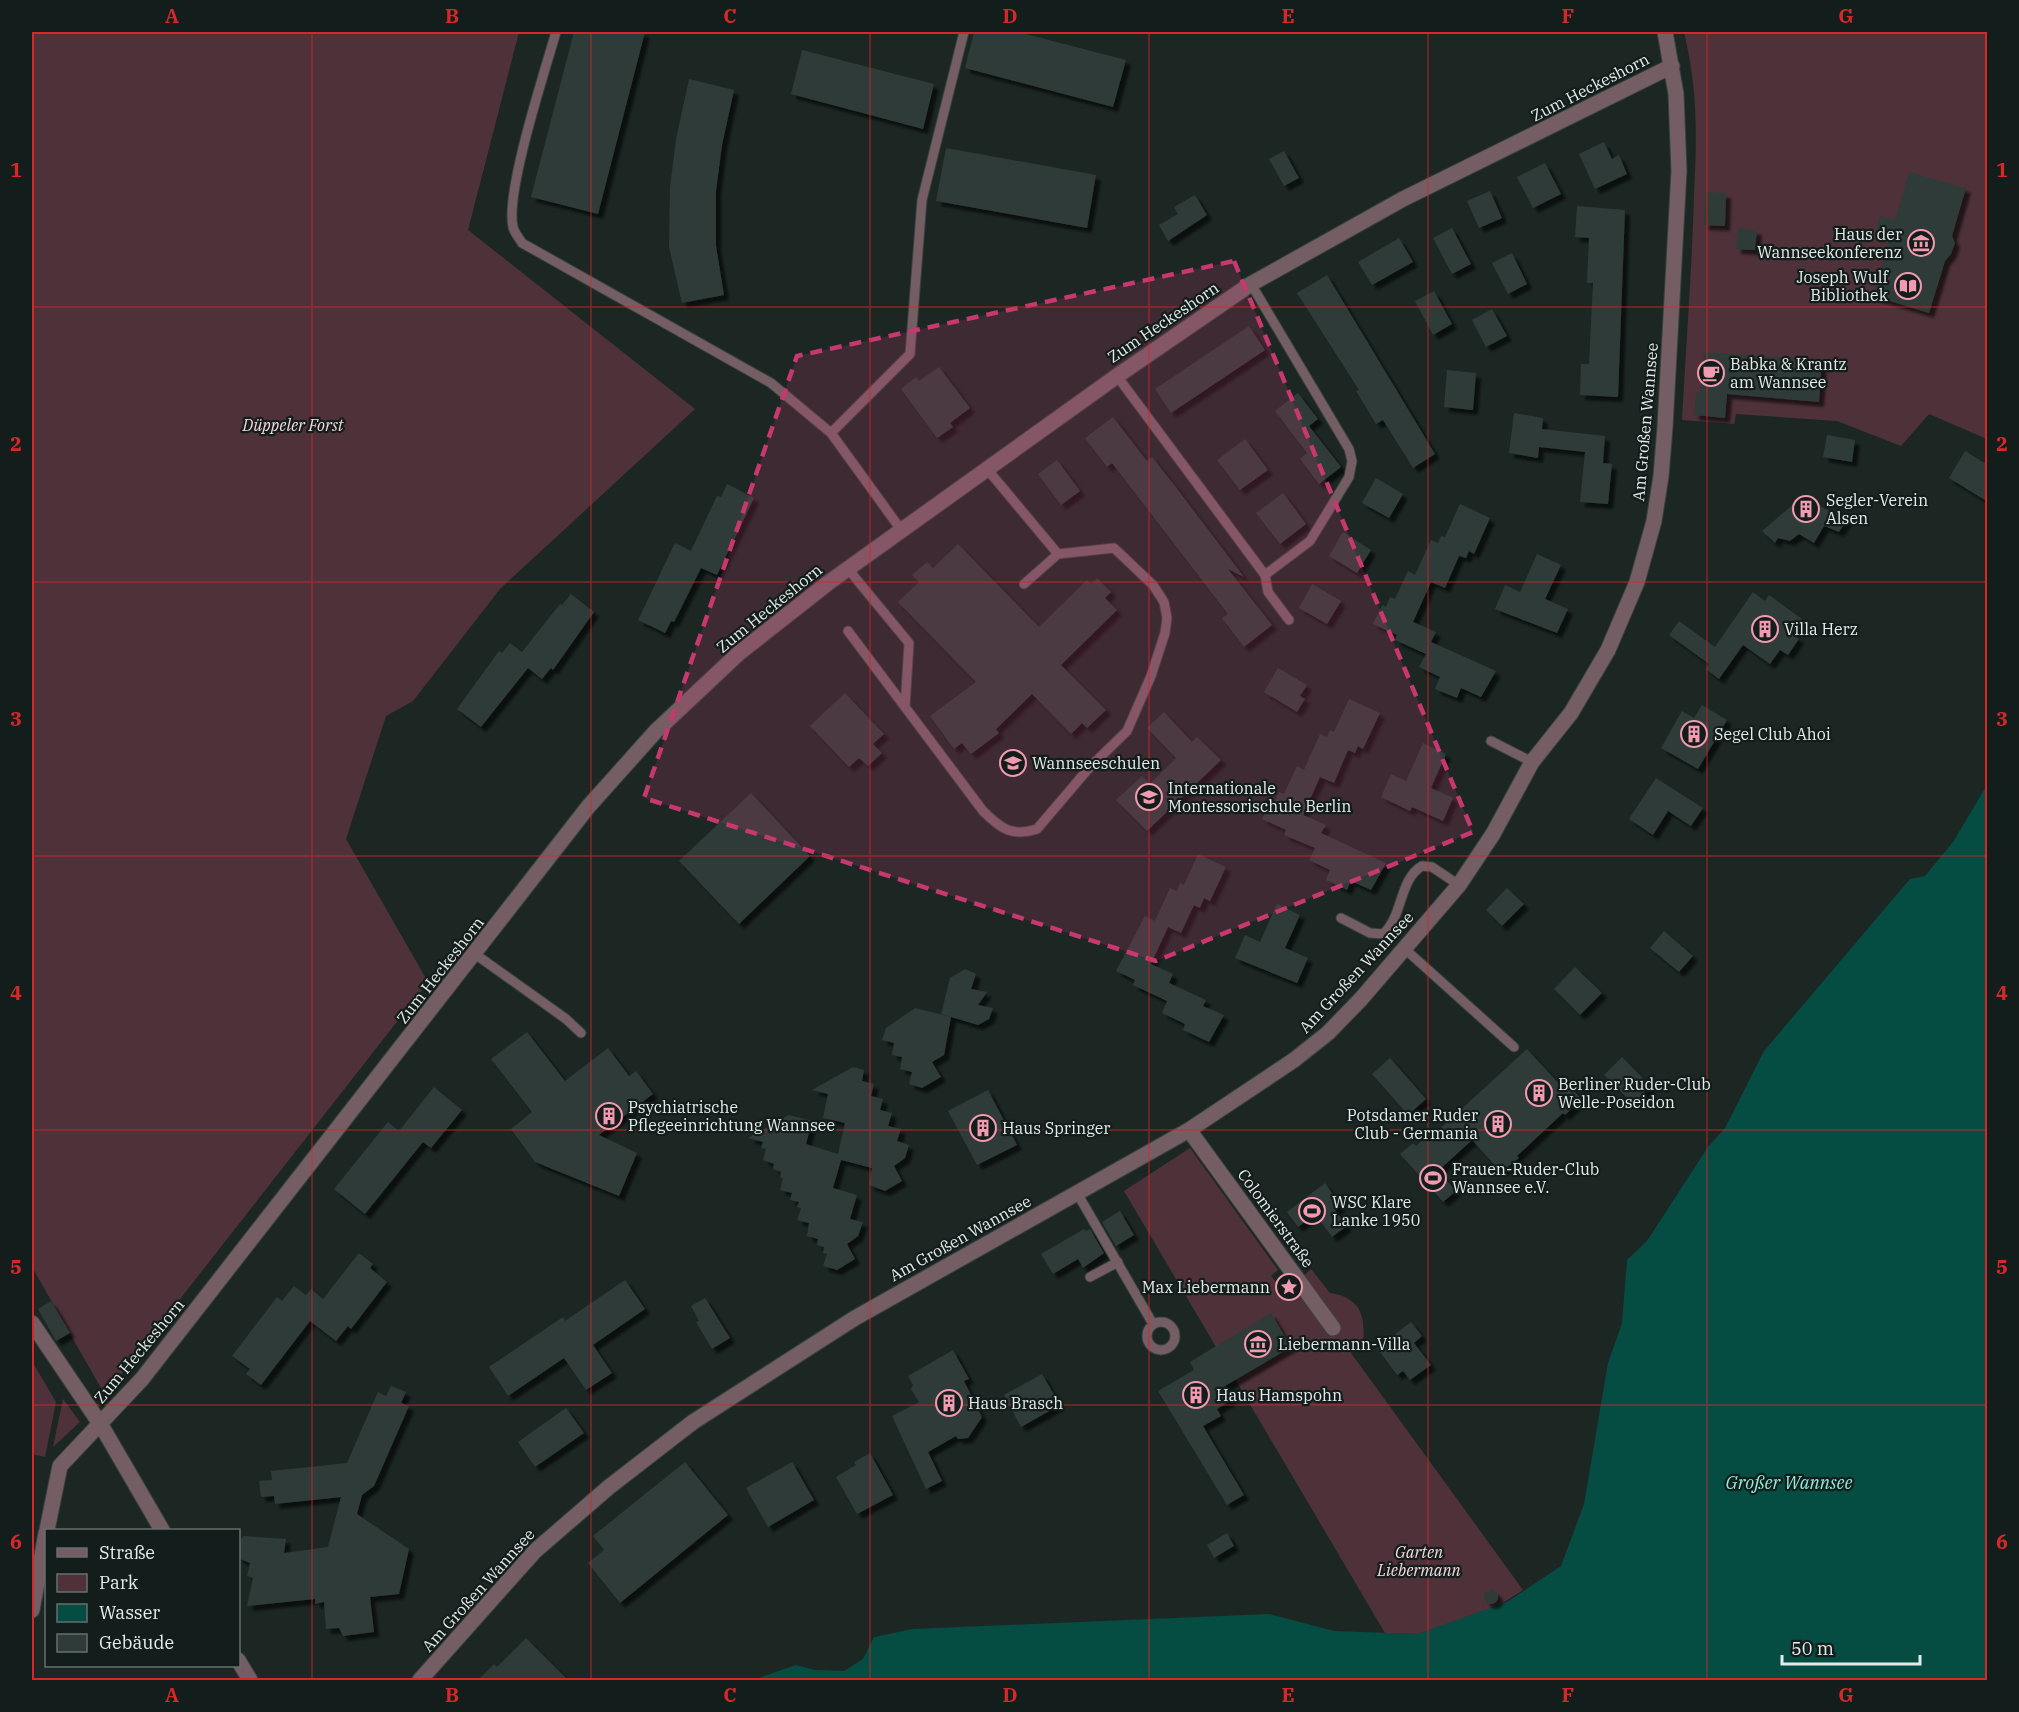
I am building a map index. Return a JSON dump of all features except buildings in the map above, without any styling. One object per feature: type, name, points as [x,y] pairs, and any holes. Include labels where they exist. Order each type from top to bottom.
[{"type":"street","name":"Am Großen Wannsee","points":[[420,1680],[535,1551],[609,1487],[693,1422],[855,1318],[1189,1130],[1294,1060],[1328,1034],[1406,950],[1459,885],[1493,834],[1532,762],[1571,713],[1608,650],[1637,582],[1654,521],[1665,427],[1679,171],[1676,94],[1665,32]]},
{"type":"street","name":"Zum Heckeshorn","points":[[48,1529],[60,1466],[142,1379],[588,807],[656,731],[739,653],[848,569],[1117,376],[1251,284],[1403,199],[1672,66]]},
{"type":"street","name":"Colomierstraße","points":[[1189,1130],[1333,1328]]},
{"type":"street","points":[[32,1323],[101,1425],[161,1529]]},
{"type":"street","name":"Zum Heckeshorn","points":[[32,1610],[33,1592],[45,1541]]},
{"type":"street","points":[[240,1663],[250,1680]]},
{"type":"lane","points":[[556,32],[520,164],[512,210],[513,228],[522,243],[771,383],[831,433],[902,531]]},
{"type":"lane","points":[[831,433],[910,354],[922,200],[964,32]]},
{"type":"lane","points":[[1251,284],[1349,449],[1352,461],[1350,477],[1310,541],[1265,575]]},
{"type":"lane","points":[[1117,376],[1265,575],[1268,592],[1289,620]]},
{"type":"lane","points":[[987,470],[1058,554]]},
{"type":"lane","points":[[848,632],[983,811],[998,826],[1012,833],[1037,829],[1089,768],[1127,731],[1151,676],[1167,618],[1164,602],[1153,585],[1114,548],[1058,554],[1024,584]]},
{"type":"lane","points":[[848,569],[909,643],[904,707]]},
{"type":"lane","points":[[1491,741],[1532,762]]},
{"type":"lane","points":[[1341,918],[1370,933],[1383,934],[1390,925],[1413,872],[1422,866],[1432,867],[1459,885]]},
{"type":"lane","points":[[1406,950],[1514,1047]]},
{"type":"lane","points":[[475,954],[566,1018],[581,1033]]},
{"type":"lane","points":[[1077,1193],[1153,1324]]},
{"type":"lane","points":[[1090,1277],[1118,1262]]},
{"type":"highlighted area","points":[[1234,261],[1473,832],[1156,961],[644,798],[797,356]]},
{"type":"green space","name":"Düppeler Forst","points":[[32,32],[519,32],[468,230],[695,409],[500,589],[413,701],[386,716],[346,839],[428,982],[105,1395],[32,1267]]},
{"type":"green space","points":[[1684,32],[1987,32],[1987,439],[1929,414],[1901,446],[1837,421],[1736,414],[1734,424],[1682,420],[1696,133],[1692,74]]},
{"type":"green space","name":"Garten Liebermann","points":[[1190,1148],[1278,1270],[1271,1276],[1286,1294],[1311,1269],[1330,1293],[1340,1295],[1354,1303],[1362,1316],[1364,1332],[1363,1342],[1351,1353],[1523,1590],[1498,1606],[1418,1634],[1385,1633],[1124,1191]]},
{"type":"green space","points":[[33,1363],[56,1402],[45,1457],[32,1454]]},
{"type":"green space","points":[[63,1399],[80,1422],[53,1447]]},
{"type":"water","name":"Großer Wannsee","points":[[1987,785],[1987,1680],[753,1680],[796,1665],[815,1670],[844,1671],[863,1659],[874,1637],[913,1629],[1269,1614],[1334,1631],[1418,1634],[1507,1602],[1561,1566],[1584,1504],[1608,1363],[1622,1323],[1627,1260],[1647,1241],[1708,1147],[1725,1128],[1764,1051],[1910,879],[1925,876],[1953,842]]},
{"type":"place","name":"Haus der Wannseekonferenz","points":[[1921,243]]},
{"type":"place","name":"Joseph Wulf Bibliothek","points":[[1908,286]]},
{"type":"place","name":"Babka & Krantz am Wannsee","points":[[1711,373]]},
{"type":"place","name":"Segler-Verein Alsen","points":[[1806,509]]},
{"type":"place","name":"Villa Herz","points":[[1765,629]]},
{"type":"place","name":"Segel Club Ahoi","points":[[1694,734]]},
{"type":"place","name":"Wannseeschulen","points":[[1013,763]]},
{"type":"place","name":"Internationale Montessorischule Berlin","points":[[1149,797]]},
{"type":"place","name":"Berliner Ruder-Club Welle-Poseidon","points":[[1539,1093]]},
{"type":"place","name":"Psychiatrische Pflegeeinrichtung Wannsee","points":[[609,1116]]},
{"type":"place","name":"Potsdamer Ruder Club - Germania","points":[[1498,1124]]},
{"type":"place","name":"Haus Springer","points":[[983,1128]]},
{"type":"place","name":"Frauen-Ruder-Club Wannsee e.V.","points":[[1433,1178]]},
{"type":"place","name":"WSC Klare Lanke 1950","points":[[1312,1211]]},
{"type":"place","name":"Max Liebermann","points":[[1289,1287]]},
{"type":"place","name":"Liebermann-Villa","points":[[1258,1344]]},
{"type":"place","name":"Haus Hamspohn","points":[[1196,1395]]},
{"type":"place","name":"Haus Brasch","points":[[949,1403]]}]
